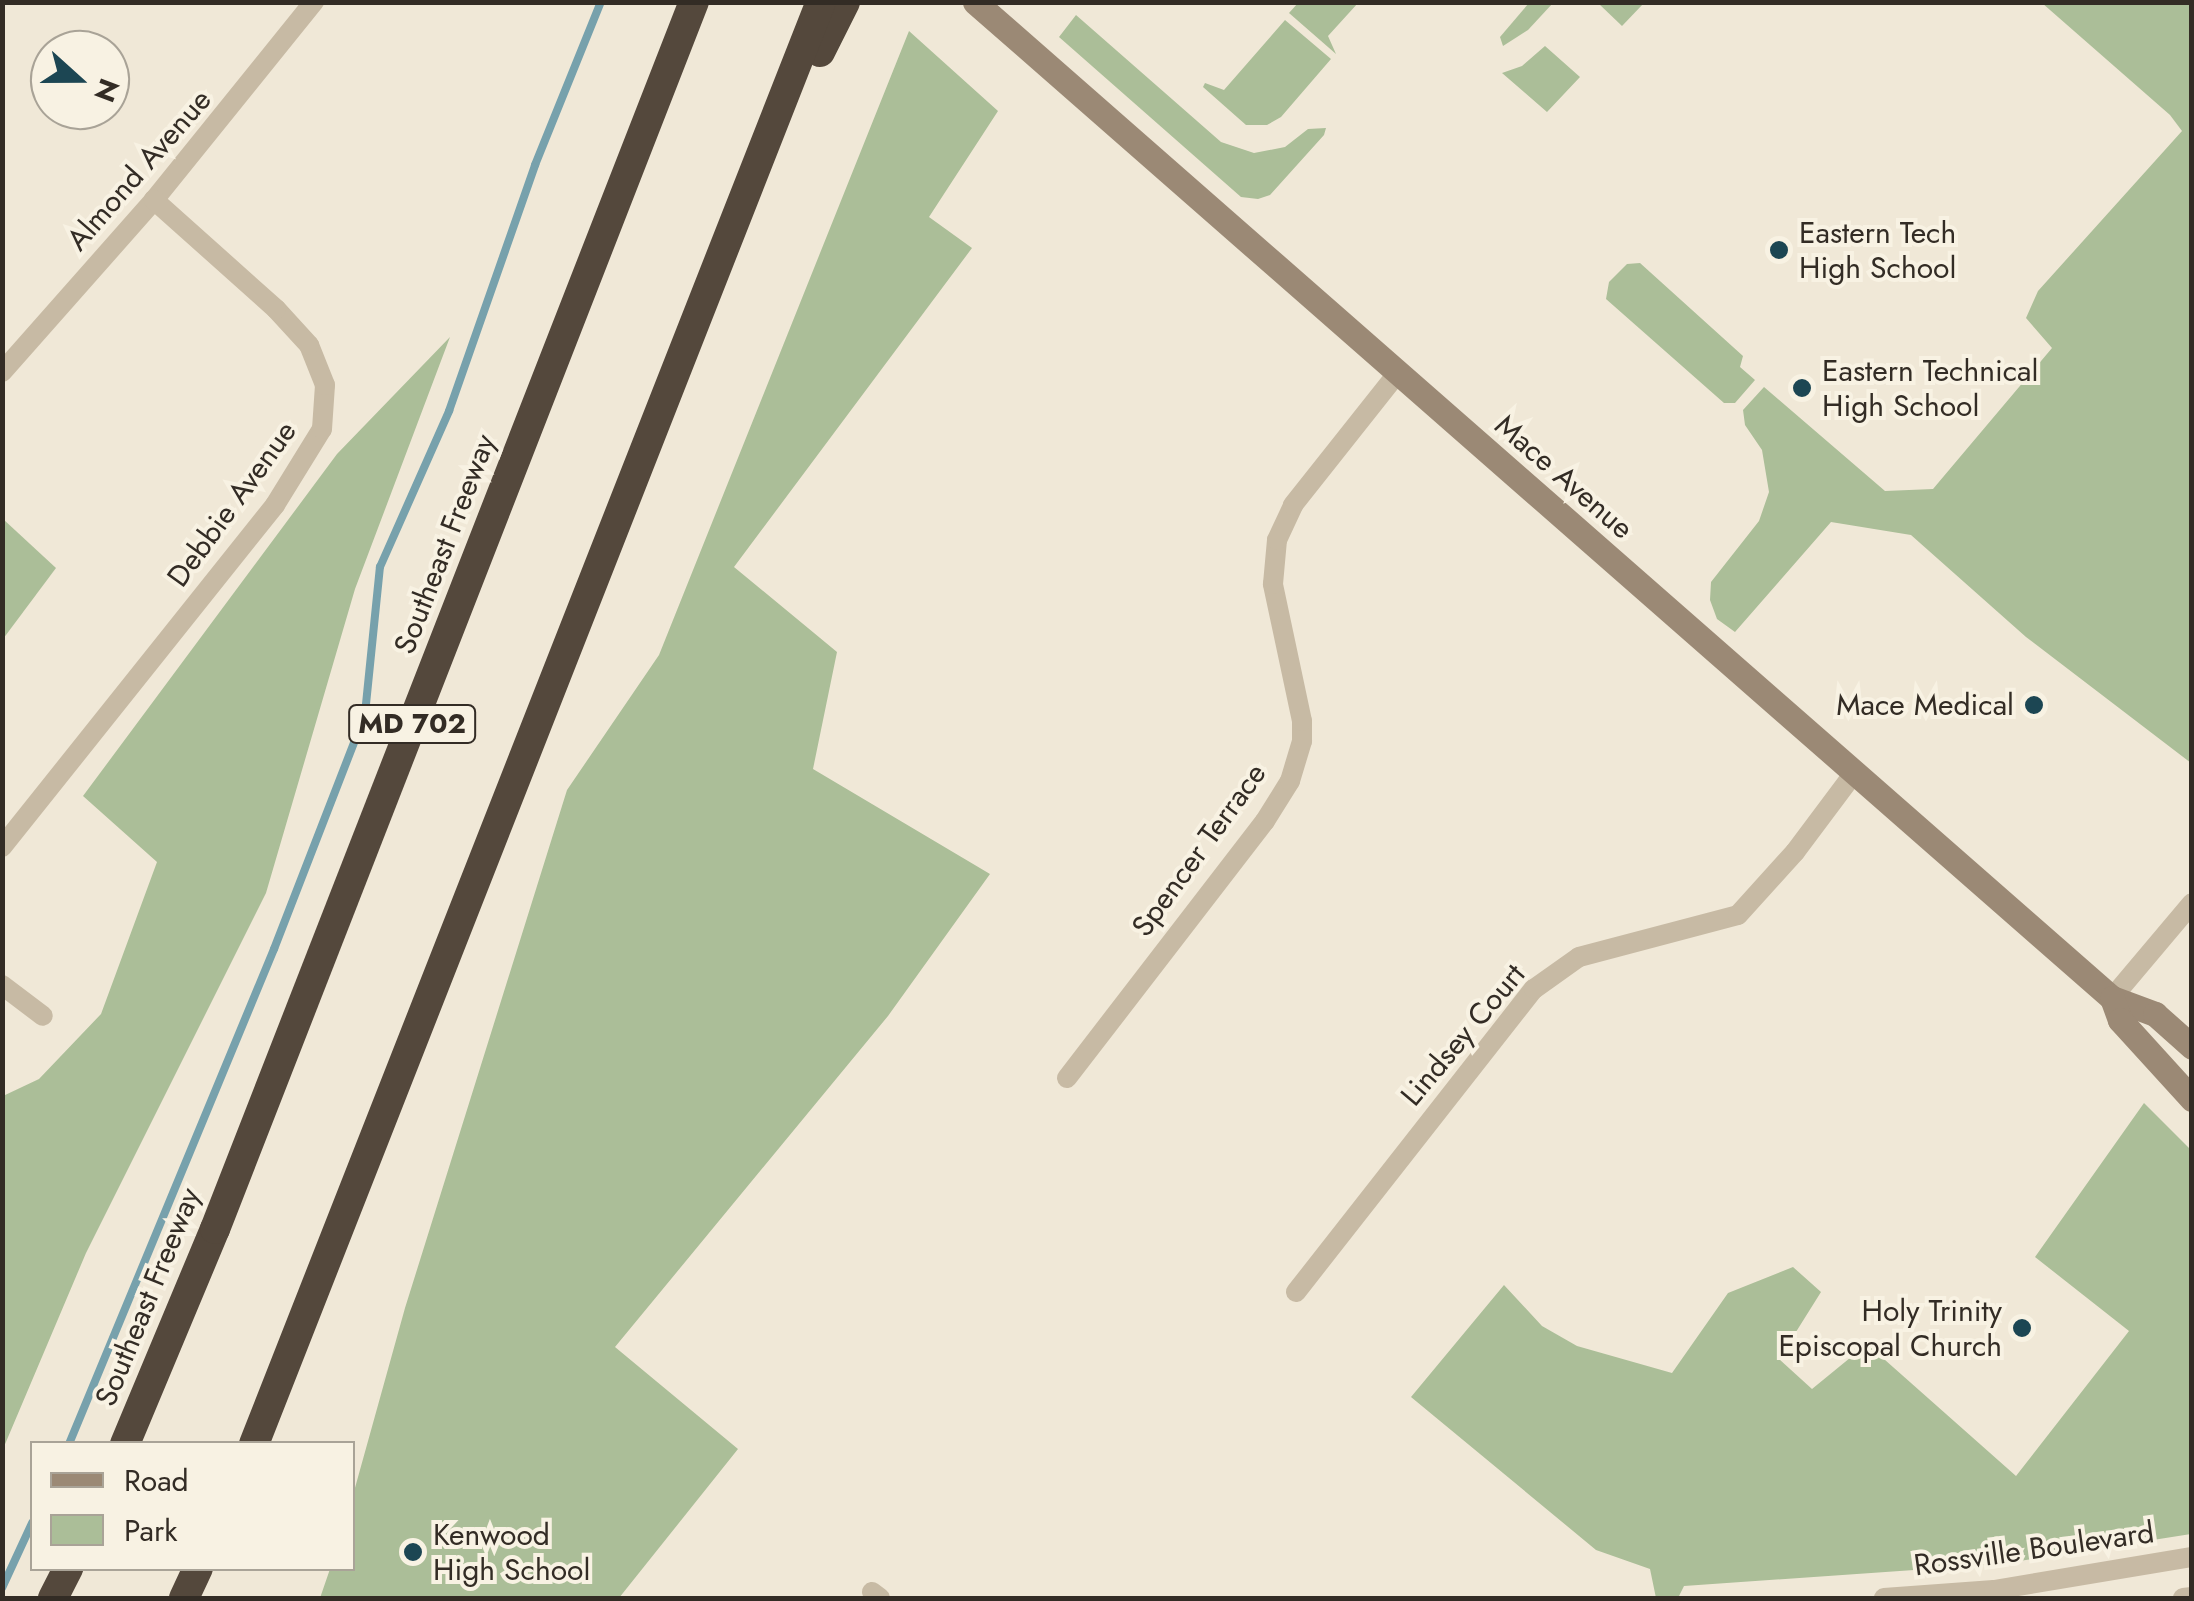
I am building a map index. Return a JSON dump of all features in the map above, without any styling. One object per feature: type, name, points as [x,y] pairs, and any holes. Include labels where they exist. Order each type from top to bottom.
[{"type":"highway","name":"Southeast Freeway","points":[[126,1441],[215,1230],[694,2]]},
{"type":"highway","points":[[255,1441],[821,2]]},
{"type":"highway","points":[[729,239],[844,2]]},
{"type":"highway","points":[[53,1598],[66,1571]]},
{"type":"highway","points":[[184,1598],[197,1571]]},
{"type":"main road","name":"Mace Avenue","points":[[975,2],[2112,998],[2154,1014],[2192,1047]]},
{"type":"main road","name":"Mace Avenue","points":[[2112,998],[2129,1031],[2192,1099]]},
{"type":"street","name":"Almond Avenue","points":[[2,372],[154,200],[314,2]]},
{"type":"street","name":"Debbie Avenue","points":[[2,847],[275,506],[322,430],[325,385],[309,344],[276,309],[154,200]]},
{"type":"street","name":"Spencer Terrace","points":[[1068,1078],[1265,821],[1290,781],[1302,741],[1302,720],[1273,584],[1277,540],[1293,505],[1397,374]]},
{"type":"street","name":"Lindsey Court","points":[[1296,1292],[1534,989],[1579,957],[1738,914],[1795,852],[1854,773]]},
{"type":"street","points":[[2112,998],[2192,903]]},
{"type":"street","points":[[2,986],[43,1016]]},
{"type":"street","name":"Rossville Boulevard","points":[[1884,1598],[1994,1590],[2192,1557]]},
{"type":"street","points":[[2183,1598],[2192,1597]]},
{"type":"green space","points":[[1298,3],[1358,3],[1328,36],[1336,54],[1289,13]]},
{"type":"green space","points":[[1529,3],[1553,3],[1528,30],[1503,46],[1500,37]]},
{"type":"green space","points":[[1598,3],[1644,3],[1622,26]]},
{"type":"green space","points":[[2042,3],[2191,3],[2191,763],[2026,637],[1911,535],[1831,522],[1735,632],[1717,619],[1710,600],[1711,582],[1759,521],[1769,492],[1762,450],[1745,425],[1743,410],[1764,387],[1885,491],[1933,489],[2052,348],[2026,318],[2038,291],[2182,131],[2170,115]]},
{"type":"green space","points":[[1076,15],[1221,142],[1254,153],[1285,147],[1308,129],[1326,128],[1324,135],[1270,195],[1258,199],[1241,197],[1059,37]]},
{"type":"green space","points":[[1285,20],[1331,59],[1281,117],[1267,125],[1246,125],[1203,87],[1205,83],[1224,90]]},
{"type":"green space","points":[[909,31],[998,111],[929,217],[972,248],[734,567],[837,652],[813,769],[990,874],[888,1016],[615,1347],[738,1449],[619,1598],[320,1598],[329,1571],[355,1571],[355,1488],[405,1308],[567,790],[659,655]]},
{"type":"green space","points":[[1545,46],[1580,77],[1547,112],[1502,73],[1522,66]]},
{"type":"green space","points":[[1640,263],[1743,356],[1740,367],[1755,380],[1735,403],[1724,403],[1606,299],[1609,282],[1627,264]]},
{"type":"green space","points":[[450,337],[355,589],[266,893],[86,1253],[3,1449],[3,1096],[39,1079],[101,1014],[157,862],[83,796],[337,454]]},
{"type":"green space","points":[[3,519],[56,568],[2,639]]},
{"type":"green space","points":[[2144,1103],[2191,1150],[2191,1534],[2000,1564],[1684,1586],[1678,1598],[1656,1598],[1650,1569],[1596,1550],[1411,1397],[1504,1285],[1542,1326],[1577,1346],[1672,1373],[1728,1293],[1793,1267],[1821,1292],[1779,1359],[1812,1389],[1867,1344],[2016,1476],[2129,1331],[2035,1257]]},
{"type":"waterway","points":[[70,1441],[274,949],[365,714],[380,567],[449,411],[535,165],[601,2]]},
{"type":"waterway","points":[[2,1588],[30,1527]]},
{"type":"place","name":"Eastern Tech High School","points":[[1779,250]]},
{"type":"place","name":"Eastern Technical High School","points":[[1802,388]]},
{"type":"place","name":"Mace Medical","points":[[2034,705]]},
{"type":"place","name":"Holy Trinity Episcopal Church","points":[[2022,1328]]},
{"type":"place","name":"Kenwood High School","points":[[413,1552]]}]
